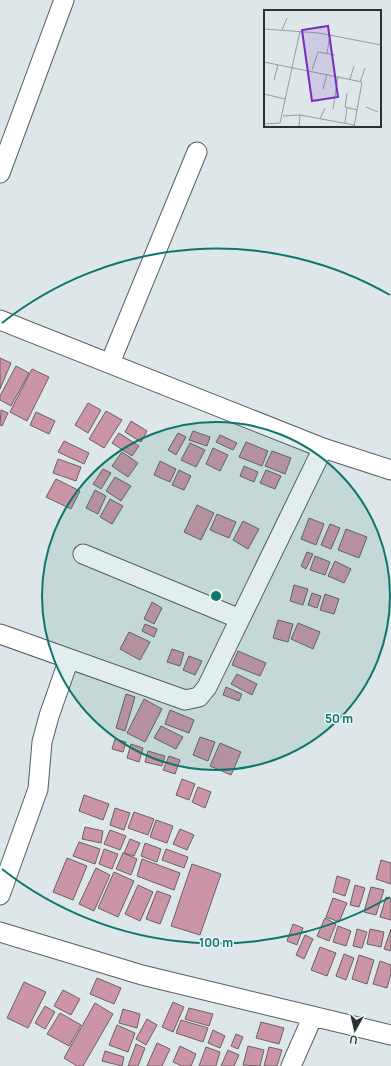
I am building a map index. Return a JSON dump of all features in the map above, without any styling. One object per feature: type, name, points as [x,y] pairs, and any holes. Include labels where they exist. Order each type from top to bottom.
[{"type":"street","points":[[0,173],[64,0]]},
{"type":"street","points":[[110,363],[197,152]]},
{"type":"street","points":[[0,320],[323,448],[391,470]]},
{"type":"street","points":[[0,634],[185,700],[199,697],[207,687],[323,448]]},
{"type":"street","points":[[83,554],[240,619]]},
{"type":"street","points":[[0,895],[38,789],[42,742],[49,716],[70,659]]},
{"type":"street","points":[[0,932],[142,975],[391,1035]]},
{"type":"street","points":[[290,1066],[313,1016]]},
{"type":"building","points":[[0,358],[11,363],[0,389]]},
{"type":"building","points":[[16,366],[29,373],[11,406],[0,400],[0,396]]},
{"type":"building","points":[[32,369],[49,377],[27,421],[10,412]]},
{"type":"building","points":[[88,403],[101,410],[88,433],[75,425]]},
{"type":"building","points":[[1,410],[8,413],[2,426],[0,425]]},
{"type":"building","points":[[106,411],[122,420],[104,448],[89,439]]},
{"type":"building","points":[[36,412],[55,421],[49,434],[30,425]]},
{"type":"building","points":[[131,421],[147,431],[141,442],[125,432]]},
{"type":"building","points":[[193,431],[210,437],[207,446],[189,440]]},
{"type":"building","points":[[119,433],[139,446],[132,456],[112,443]]},
{"type":"building","points":[[178,433],[186,437],[176,455],[168,450]]},
{"type":"building","points":[[220,435],[237,443],[233,450],[216,442]]},
{"type":"building","points":[[64,441],[89,453],[84,464],[58,452]]},
{"type":"building","points":[[246,442],[268,451],[262,466],[239,457]]},
{"type":"building","points":[[190,443],[205,450],[196,467],[181,460]]},
{"type":"building","points":[[213,448],[228,455],[220,471],[206,464]]},
{"type":"building","points":[[272,451],[291,458],[285,474],[265,466]]},
{"type":"building","points":[[122,452],[138,463],[128,477],[112,466]]},
{"type":"building","points":[[58,459],[81,467],[76,481],[53,473]]},
{"type":"building","points":[[160,461],[176,469],[170,482],[154,475]]},
{"type":"building","points":[[244,466],[258,472],[254,482],[240,476]]},
{"type":"building","points":[[103,469],[111,473],[101,489],[93,484]]},
{"type":"building","points":[[179,470],[191,476],[184,490],[172,485]]},
{"type":"building","points":[[266,470],[281,476],[275,489],[260,483]]},
{"type":"building","points":[[115,477],[131,486],[121,501],[106,491]]},
{"type":"building","points":[[56,479],[80,491],[71,509],[46,497]]},
{"type":"building","points":[[95,490],[106,496],[98,514],[86,508]]},
{"type":"building","points":[[110,499],[123,506],[112,524],[100,517]]},
{"type":"building","points":[[197,505],[214,513],[201,540],[184,532]]},
{"type":"building","points":[[217,514],[236,522],[229,538],[210,530]]},
{"type":"building","points":[[309,518],[324,524],[316,545],[301,539]]},
{"type":"building","points":[[243,521],[259,529],[248,549],[233,540]]},
{"type":"building","points":[[330,524],[340,528],[331,549],[321,545]]},
{"type":"building","points":[[346,529],[367,537],[359,558],[338,550]]},
{"type":"building","points":[[307,552],[313,554],[306,569],[301,566]]},
{"type":"building","points":[[315,556],[330,562],[325,575],[310,570]]},
{"type":"building","points":[[335,561],[351,569],[344,583],[328,576]]},
{"type":"building","points":[[294,585],[308,589],[303,605],[290,601]]},
{"type":"building","points":[[312,593],[321,596],[317,608],[308,605]]},
{"type":"building","points":[[325,594],[339,599],[334,614],[320,610]]},
{"type":"building","points":[[152,602],[162,608],[154,624],[144,619]]},
{"type":"building","points":[[278,620],[293,624],[288,642],[273,638]]},
{"type":"building","points":[[298,623],[320,632],[313,649],[291,639]]},
{"type":"building","points":[[145,624],[157,629],[154,637],[142,631]]},
{"type":"building","points":[[129,632],[150,642],[140,660],[120,649]]},
{"type":"building","points":[[172,649],[184,653],[180,666],[167,662]]},
{"type":"building","points":[[238,651],[266,663],[260,676],[232,665]]},
{"type":"building","points":[[189,656],[202,661],[195,675],[183,670]]},
{"type":"building","points":[[237,674],[257,684],[252,695],[231,684]]},
{"type":"building","points":[[226,687],[242,694],[239,701],[223,695]]},
{"type":"building","points":[[126,694],[135,697],[125,731],[116,728]]},
{"type":"building","points":[[144,699],[162,709],[145,742],[127,733]]},
{"type":"building","points":[[170,710],[194,720],[189,733],[165,724]]},
{"type":"building","points":[[161,726],[183,737],[176,749],[154,738]]},
{"type":"building","points":[[200,737],[215,742],[208,761],[193,755]]},
{"type":"building","points":[[115,739],[126,742],[123,752],[112,749]]},
{"type":"building","points":[[220,743],[241,752],[231,775],[210,766]]},
{"type":"building","points":[[131,744],[143,748],[139,762],[127,758]]},
{"type":"building","points":[[148,751],[165,756],[162,766],[145,762]]},
{"type":"building","points":[[169,756],[180,760],[175,774],[163,770]]},
{"type":"building","points":[[182,779],[195,784],[189,800],[176,795]]},
{"type":"building","points":[[198,787],[211,792],[205,808],[192,802]]},
{"type":"building","points":[[84,795],[109,804],[103,820],[79,811]]},
{"type":"building","points":[[115,808],[130,813],[124,830],[110,825]]},
{"type":"building","points":[[134,812],[154,819],[148,835],[128,828]]},
{"type":"building","points":[[156,820],[173,826],[167,843],[150,837]]},
{"type":"building","points":[[85,827],[103,831],[101,843],[82,839]]},
{"type":"building","points":[[180,829],[194,835],[187,850],[173,844]]},
{"type":"building","points":[[110,830],[126,836],[120,850],[104,844]]},
{"type":"building","points":[[130,839],[140,843],[134,856],[124,853]]},
{"type":"building","points":[[79,842],[100,849],[95,864],[73,856]]},
{"type":"building","points":[[145,843],[161,849],[157,862],[141,856]]},
{"type":"building","points":[[104,849],[118,854],[112,869],[99,864]]},
{"type":"building","points":[[166,849],[188,857],[184,868],[162,860]]},
{"type":"building","points":[[123,853],[137,859],[131,875],[116,869]]},
{"type":"building","points":[[67,858],[87,866],[73,900],[53,892]]},
{"type":"building","points":[[142,859],[180,873],[174,890],[137,876]]},
{"type":"building","points":[[381,860],[391,863],[391,884],[376,879]]},
{"type":"building","points":[[192,864],[221,874],[200,935],[171,926]]},
{"type":"building","points":[[96,868],[110,875],[94,911],[79,904]]},
{"type":"building","points":[[114,872],[134,881],[118,917],[98,908]]},
{"type":"building","points":[[337,876],[350,880],[345,896],[333,892]]},
{"type":"building","points":[[138,885],[153,892],[140,921],[125,914]]},
{"type":"building","points":[[355,885],[365,888],[359,907],[350,905]]},
{"type":"building","points":[[371,887],[384,890],[376,915],[364,912]]},
{"type":"building","points":[[157,891],[171,896],[160,924],[146,919]]},
{"type":"building","points":[[386,897],[391,899],[391,920],[380,917]]},
{"type":"building","points":[[333,898],[347,903],[339,922],[326,917]]},
{"type":"building","points":[[325,918],[336,924],[329,941],[317,936]]},
{"type":"building","points":[[293,924],[303,928],[297,945],[287,941]]},
{"type":"building","points":[[338,926],[351,931],[346,946],[333,942]]},
{"type":"building","points":[[357,929],[367,932],[362,948],[353,946]]},
{"type":"building","points":[[370,929],[384,932],[381,947],[367,944]]},
{"type":"building","points":[[391,929],[391,951],[384,949]]},
{"type":"building","points":[[305,935],[313,939],[304,959],[296,955]]},
{"type":"building","points":[[320,947],[336,953],[327,976],[311,970]]},
{"type":"building","points":[[344,954],[354,958],[346,980],[336,976]]},
{"type":"building","points":[[359,955],[374,960],[367,984],[352,979]]},
{"type":"building","points":[[380,961],[391,965],[391,974],[387,988],[373,984]]},
{"type":"building","points":[[97,978],[121,988],[114,1004],[90,994]]},
{"type":"building","points":[[24,982],[46,992],[28,1028],[7,1018]]},
{"type":"building","points":[[63,990],[80,999],[71,1015],[54,1006]]},
{"type":"building","points":[[173,1002],[184,1007],[173,1032],[162,1027]]},
{"type":"building","points":[[95,1003],[113,1014],[83,1066],[77,1066],[64,1058]]},
{"type":"building","points":[[45,1006],[55,1012],[45,1029],[35,1023]]},
{"type":"building","points":[[189,1008],[213,1014],[209,1026],[185,1019]]},
{"type":"building","points":[[123,1009],[140,1014],[137,1028],[119,1023]]},
{"type":"building","points":[[60,1013],[81,1025],[69,1046],[47,1034]]},
{"type":"building","points":[[147,1019],[157,1025],[146,1045],[136,1039]]},
{"type":"building","points":[[181,1020],[208,1028],[203,1042],[176,1033]]},
{"type":"building","points":[[261,1022],[284,1028],[279,1044],[256,1038]]},
{"type":"building","points":[[117,1025],[135,1033],[128,1052],[109,1045]]},
{"type":"building","points":[[213,1030],[225,1036],[220,1048],[208,1043]]},
{"type":"building","points":[[236,1034],[243,1037],[238,1049],[231,1046]]},
{"type":"building","points":[[157,1043],[170,1049],[162,1066],[147,1066]]},
{"type":"building","points":[[136,1044],[145,1048],[138,1066],[128,1066]]},
{"type":"building","points":[[180,1046],[196,1054],[191,1066],[182,1066],[173,1062]]},
{"type":"building","points":[[248,1046],[264,1050],[260,1066],[243,1065]]},
{"type":"building","points":[[206,1047],[220,1052],[216,1066],[199,1066]]},
{"type":"building","points":[[269,1047],[282,1050],[277,1066],[264,1066]]},
{"type":"building","points":[[228,1050],[239,1055],[234,1066],[221,1066]]},
{"type":"building","points":[[105,1051],[124,1057],[122,1066],[102,1061]]}]
